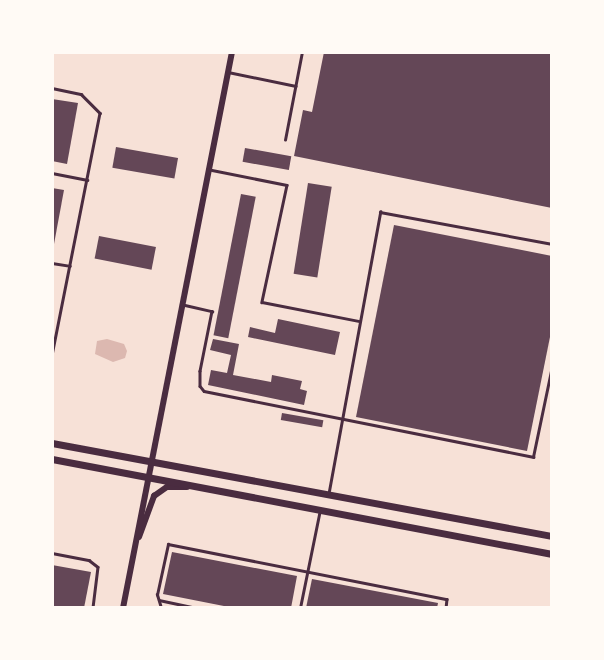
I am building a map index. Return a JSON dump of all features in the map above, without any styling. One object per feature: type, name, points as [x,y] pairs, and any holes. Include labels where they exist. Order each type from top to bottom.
[{"type":"main road","points":[[52,443],[551,536]]},
{"type":"main road","points":[[52,459],[551,554]]},
{"type":"street","points":[[123,607],[232,52]]},
{"type":"street","points":[[131,562],[154,496],[167,487],[199,487]]},
{"type":"lane","points":[[285,140],[302,52]]},
{"type":"lane","points":[[228,72],[296,86]]},
{"type":"lane","points":[[52,88],[81,93],[100,113],[53,354]]},
{"type":"lane","points":[[208,169],[287,185],[262,302],[360,321]]},
{"type":"lane","points":[[52,173],[87,180]]},
{"type":"lane","points":[[328,495],[380,212],[551,244]]},
{"type":"lane","points":[[52,263],[70,266]]},
{"type":"lane","points":[[181,305],[212,311],[200,372],[200,386],[204,391],[533,457],[551,366]]},
{"type":"lane","points":[[300,607],[320,510]]},
{"type":"lane","points":[[162,607],[157,595],[168,544],[447,599],[446,607]]},
{"type":"lane","points":[[52,553],[89,561],[98,567],[93,607]]},
{"type":"lane","points":[[159,600],[196,607]]},
{"type":"shaded area","points":[[107,339],[124,344],[127,351],[125,358],[113,362],[95,354],[97,341]]},
{"type":"building","points":[[324,52],[552,52],[552,208],[294,156],[303,110],[312,112]]},
{"type":"building","points":[[52,99],[78,103],[67,164],[52,161]]},
{"type":"building","points":[[116,147],[178,158],[174,179],[112,168]]},
{"type":"building","points":[[245,148],[291,156],[289,170],[243,162]]},
{"type":"building","points":[[308,183],[332,187],[317,278],[294,274]]},
{"type":"building","points":[[52,188],[64,190],[54,244],[52,244]]},
{"type":"building","points":[[241,194],[256,197],[228,338],[214,335]]},
{"type":"building","points":[[394,225],[552,256],[552,327],[527,451],[356,417]]},
{"type":"building","points":[[99,236],[156,247],[152,270],[95,259]]},
{"type":"building","points":[[278,319],[340,332],[335,355],[248,337],[250,327],[275,333]]},
{"type":"building","points":[[213,339],[239,344],[233,375],[271,382],[272,375],[302,381],[300,389],[307,391],[304,405],[208,385],[211,370],[227,373],[231,355],[210,350]]},
{"type":"building","points":[[282,413],[323,420],[322,427],[281,420]]},
{"type":"building","points":[[172,552],[297,576],[291,608],[234,608],[163,594]]},
{"type":"building","points":[[52,565],[91,572],[84,608],[52,608]]},
{"type":"building","points":[[312,579],[438,603],[437,608],[306,608]]}]
